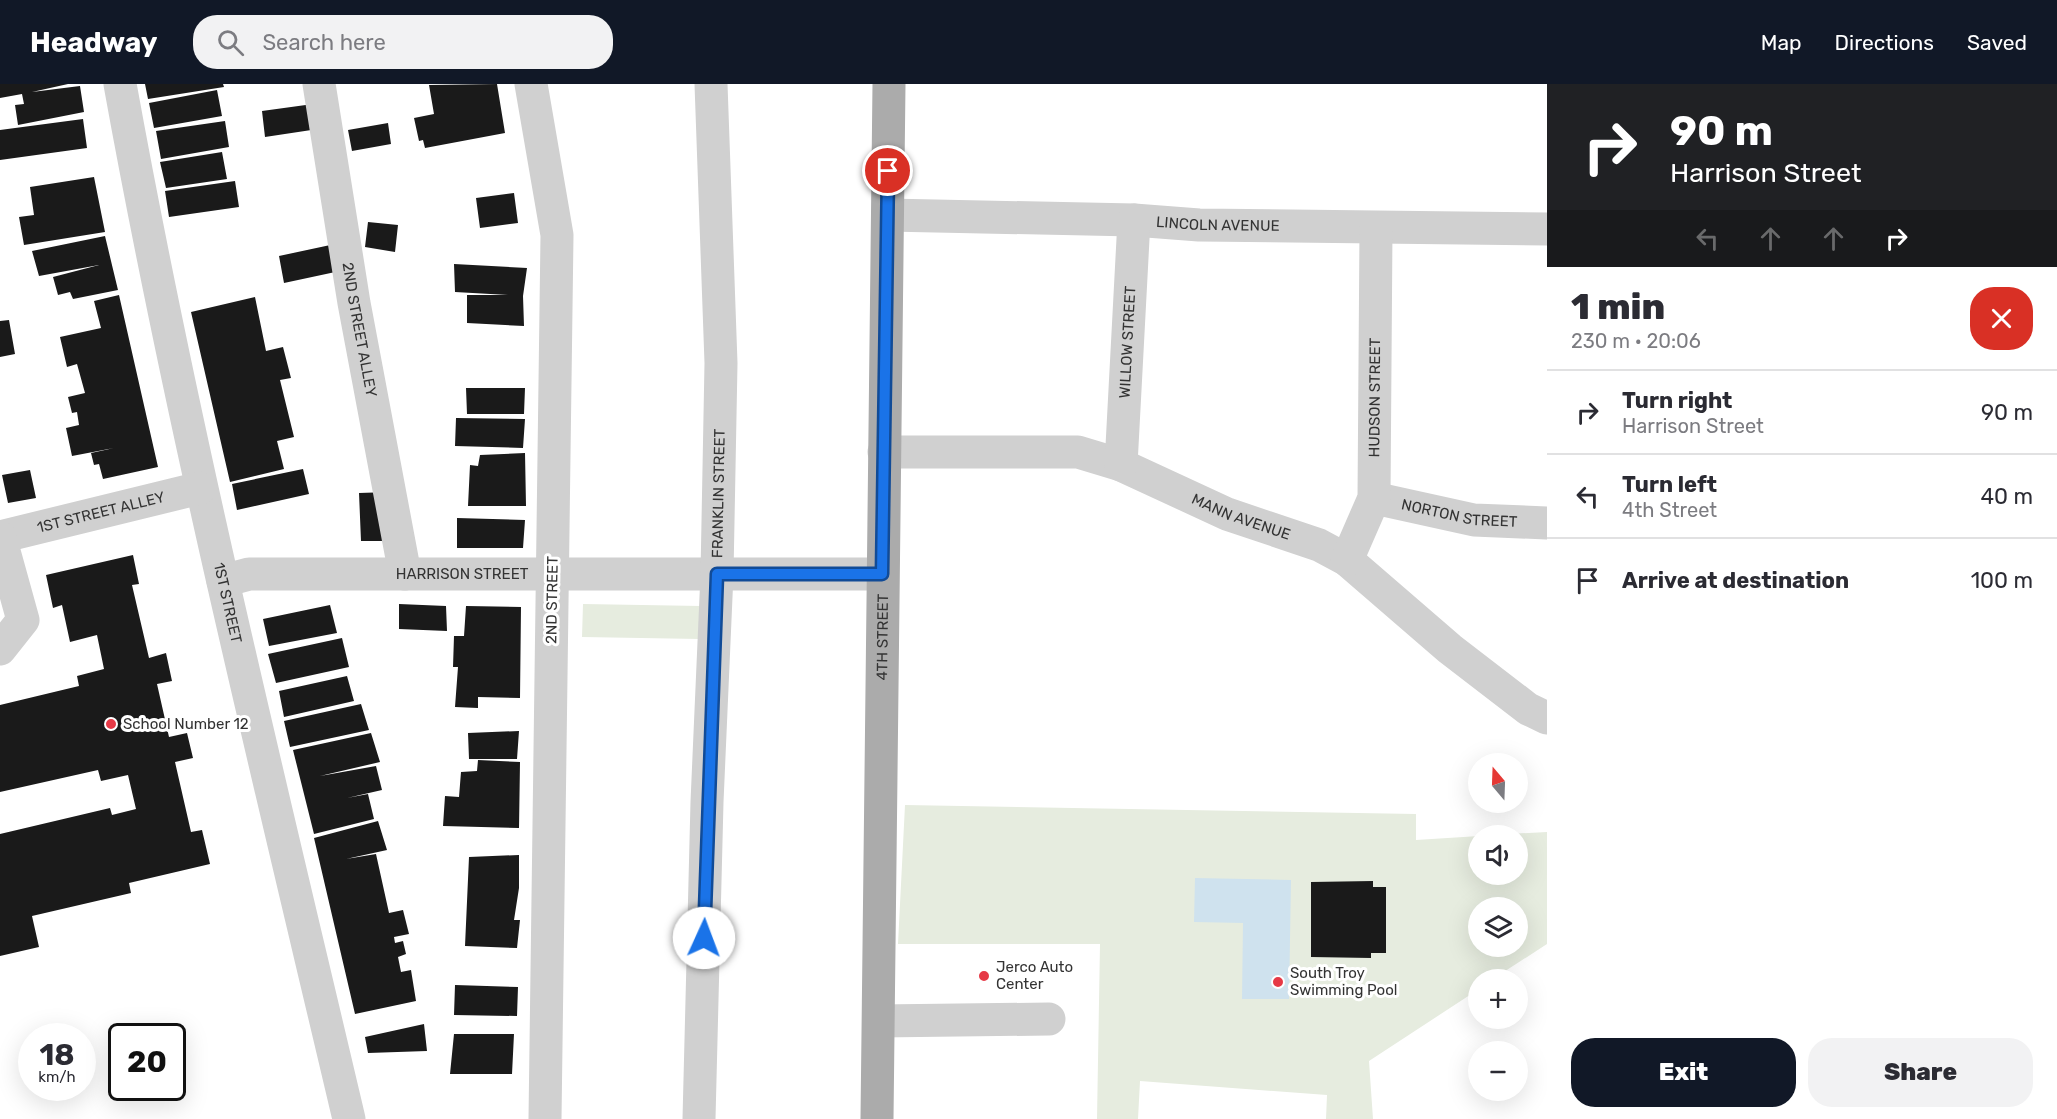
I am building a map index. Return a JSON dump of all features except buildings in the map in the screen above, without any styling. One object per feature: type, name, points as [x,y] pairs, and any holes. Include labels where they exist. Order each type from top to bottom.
[{"type":"main road","name":"4TH STREET","points":[[877,1119],[889,84]]},
{"type":"street","name":"1ST STREET","points":[[120,84],[155,276],[200,488],[349,1119]]},
{"type":"street","name":"2ND STREET ALLEY","points":[[319,84],[354,303],[405,574]]},
{"type":"street","name":"2ND STREET","points":[[531,84],[557,235],[545,1119]]},
{"type":"street","name":"FRANKLIN STREET","points":[[699,1119],[707,802],[717,574],[721,363],[711,84]]},
{"type":"street","name":"LINCOLN AVENUE","points":[[888,215],[1134,220],[1199,225],[1547,230]]},
{"type":"street","name":"WILLOW STREET","points":[[1121,465],[1134,220]]},
{"type":"street","name":"HUDSON STREET","points":[[1347,560],[1374,498],[1376,229]]},
{"type":"street","name":"MANN AVENUE","points":[[884,452],[1078,452],[1121,465],[1227,514],[1319,546],[1347,560],[1450,649],[1527,708],[1547,718]]},
{"type":"street","name":"1ST STREET ALLEY","points":[[0,537],[200,488]]},
{"type":"street","name":"NORTON STREET","points":[[1374,498],[1474,520],[1547,523]]},
{"type":"street","points":[[0,537],[23,620],[0,649]]},
{"type":"street","name":"HARRISON STREET","points":[[223,581],[249,574],[882,574]]},
{"type":"street","points":[[879,1021],[1049,1019]]},
{"type":"shaded area","points":[[583,604],[701,606],[700,639],[582,637]]},
{"type":"shaded area","name":"South Troy Swimming Pool","points":[[905,805],[1416,814],[1416,840],[1468,837],[1468,885],[1528,885],[1528,833],[1547,832],[1547,944],[1528,956],[1528,897],[1468,897],[1468,957],[1527,957],[1508,969],[1468,969],[1468,996],[1369,1061],[1373,1119],[1326,1119],[1327,1095],[1140,1081],[1138,1119],[1097,1119],[1100,944],[898,944]]},
{"type":"water","name":"South Troy Swimming Pool","points":[[1195,878],[1291,880],[1289,999],[1242,999],[1243,923],[1194,922]]},
{"type":"place","name":"School Number 12","points":[[111,724]]},
{"type":"place","name":"Jerco Auto Center","points":[[984,976]]},
{"type":"place","name":"South Troy Swimming Pool","points":[[1278,982]]},
{"type":"route","points":[[704,938],[707,802],[717,574],[882,574],[888,171]]}]
